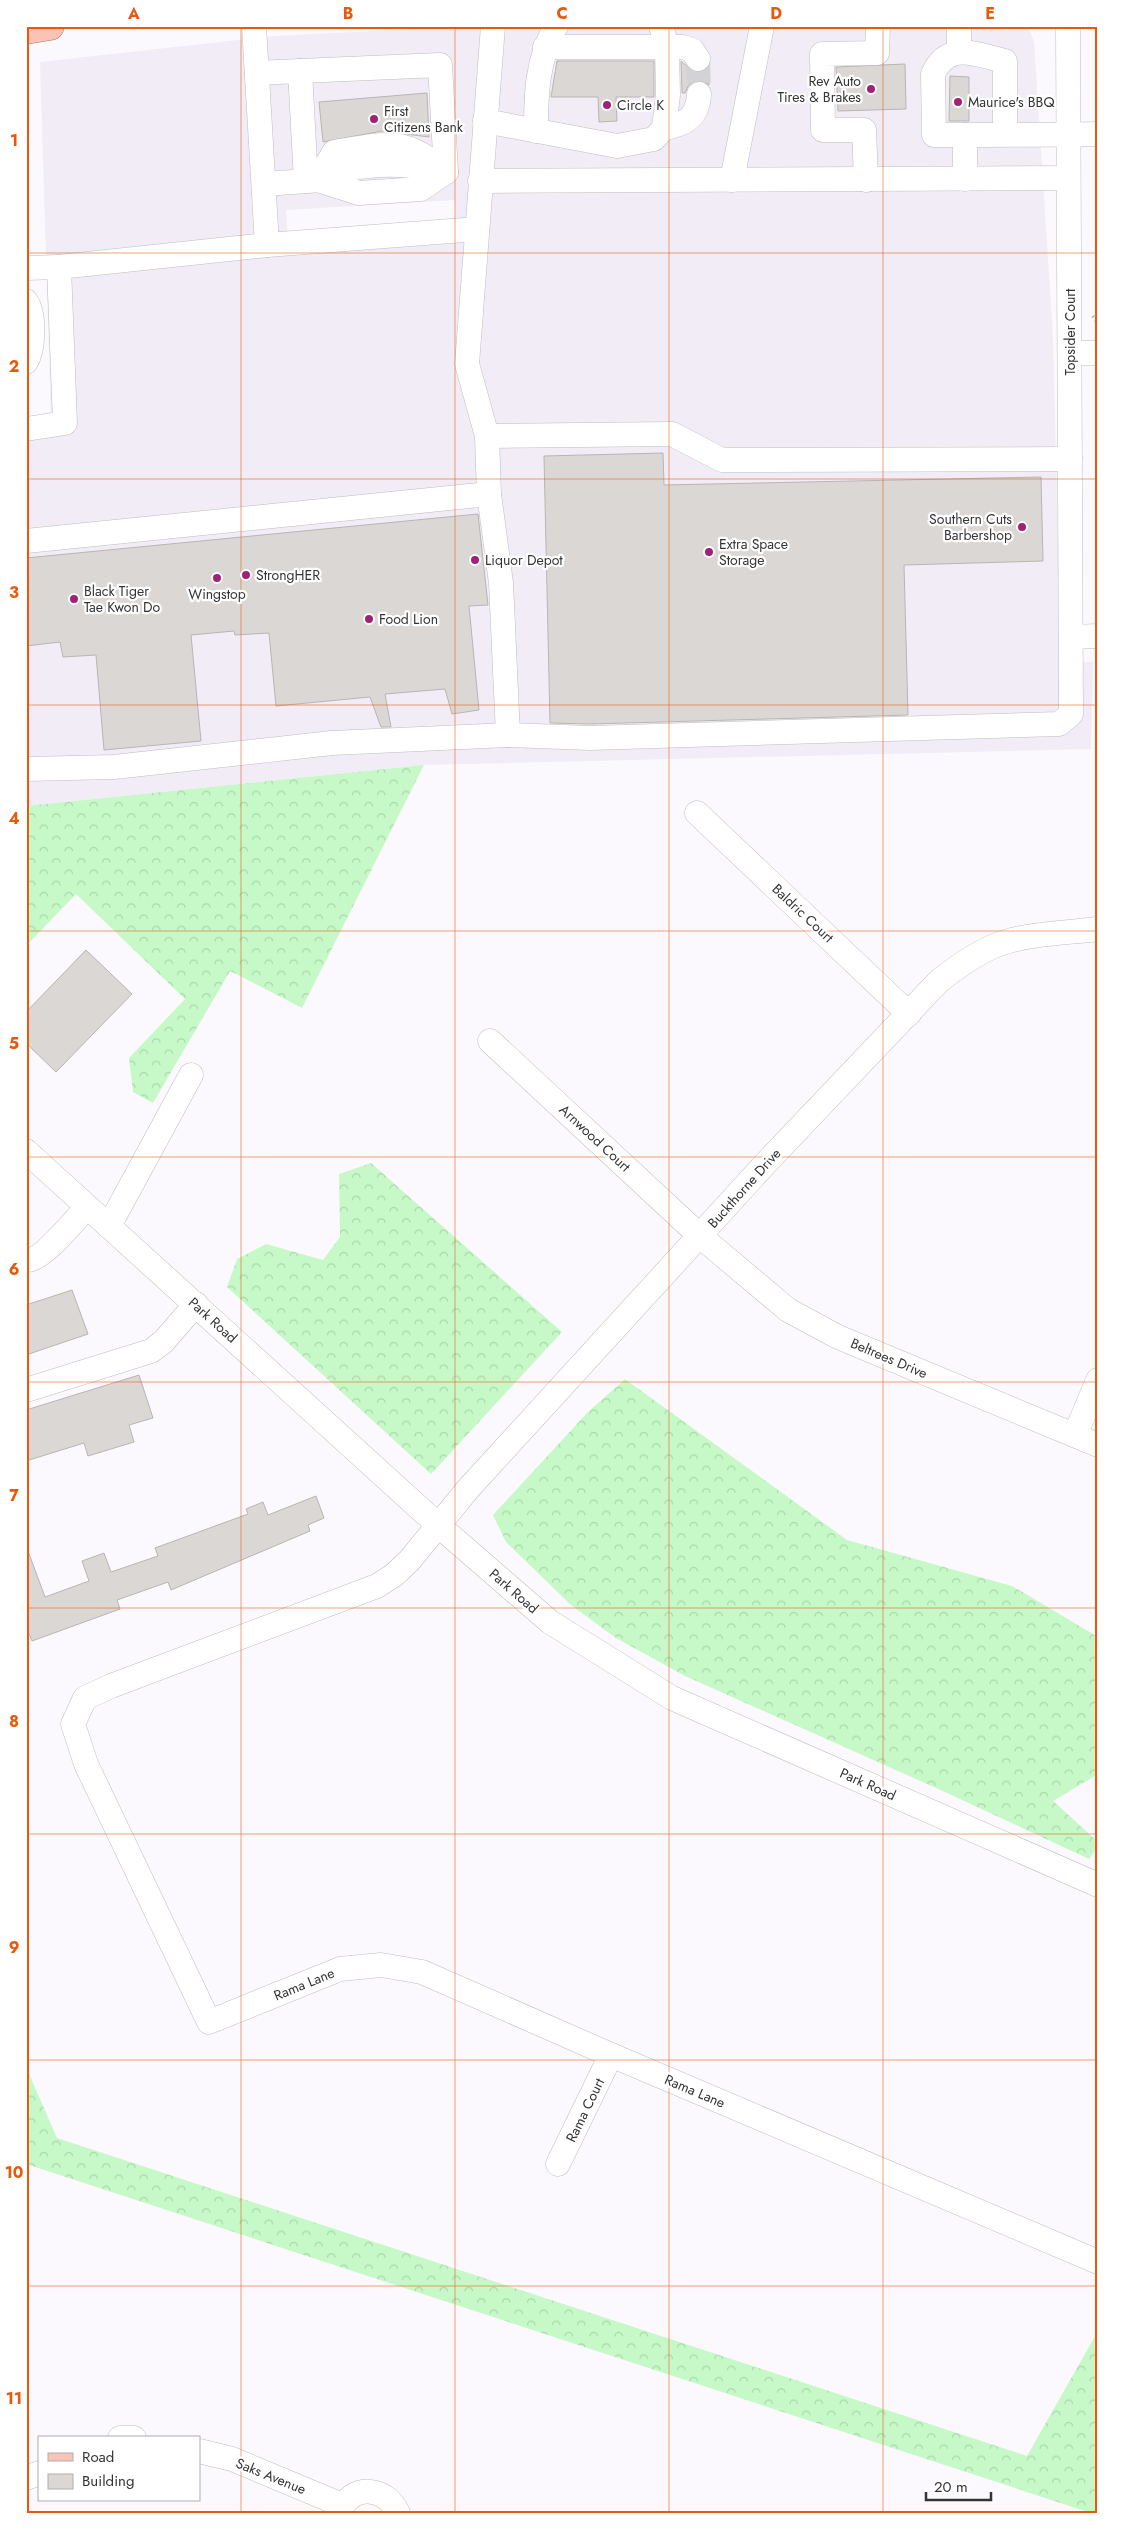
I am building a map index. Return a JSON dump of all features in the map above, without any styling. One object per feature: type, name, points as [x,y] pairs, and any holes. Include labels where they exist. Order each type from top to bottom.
[{"type":"main road","points":[[26,30],[50,26]]},
{"type":"street","points":[[254,26],[267,245]]},
{"type":"street","points":[[26,769],[114,767],[332,743],[508,735],[502,583],[489,494],[487,436],[467,364],[493,26]]},
{"type":"street","points":[[536,131],[536,95],[545,47],[556,26]]},
{"type":"street","points":[[732,180],[762,26]]},
{"type":"street","points":[[866,180],[864,130],[823,130],[822,54],[877,53],[878,26]]},
{"type":"street","points":[[959,26],[960,51]]},
{"type":"street","name":"Topsider Court","points":[[508,735],[590,738],[1059,724],[1071,714],[1068,26]]},
{"type":"street","points":[[486,121],[617,146],[654,139],[664,128],[668,95],[664,37]]},
{"type":"street","points":[[545,47],[664,37],[692,50],[698,59]]},
{"type":"street","points":[[1005,135],[1005,61],[960,51],[950,54],[937,66],[933,74],[934,134],[965,135],[1005,135],[1068,135],[1098,134]]},
{"type":"street","points":[[257,73],[440,66],[446,172]]},
{"type":"street","points":[[300,71],[312,180]]},
{"type":"street","points":[[664,128],[677,126],[692,118],[698,106],[699,94]]},
{"type":"street","points":[[965,135],[965,179]]},
{"type":"street","points":[[617,146],[618,181]]},
{"type":"street","points":[[312,180],[336,171],[408,164],[446,172],[481,176],[618,181],[1068,178]]},
{"type":"street","points":[[410,172],[446,172]]},
{"type":"street","points":[[264,184],[387,174]]},
{"type":"street","points":[[26,268],[59,267],[267,245],[477,229]]},
{"type":"street","points":[[26,429],[65,423],[59,267]]},
{"type":"street","points":[[26,301],[31,316],[30,356],[26,362]]},
{"type":"street","points":[[1070,353],[1098,353]]},
{"type":"street","points":[[487,436],[672,434],[722,460],[1014,457],[1070,459]]},
{"type":"street","points":[[26,541],[489,494]]},
{"type":"street","points":[[1071,637],[1098,636]]},
{"type":"street","name":"Baldric Court","points":[[697,813],[909,1014]]},
{"type":"street","name":"Buckthorne Drive","points":[[438,1525],[765,1164],[940,981],[957,967],[1001,944],[1021,938],[1098,929]]},
{"type":"street","name":"Arnwood Court","points":[[490,1041],[700,1236]]},
{"type":"street","points":[[109,1226],[191,1075]]},
{"type":"street","name":"Park Road","points":[[26,1152],[438,1525],[550,1622],[672,1698],[1098,1885]]},
{"type":"street","points":[[26,1260],[30,1260],[45,1251],[87,1207]]},
{"type":"street","name":"Beltrees Drive","points":[[700,1236],[788,1310],[819,1328],[1098,1445]]},
{"type":"street","points":[[26,1390],[151,1351],[163,1342],[196,1304]]},
{"type":"street","points":[[1075,1435],[1098,1380]]},
{"type":"street","name":"Rama Lane","points":[[438,1525],[394,1576],[377,1586],[111,1686],[85,1698],[73,1724],[86,1764],[209,2022],[340,1969],[381,1965],[422,1972],[611,2055],[1098,2262]]},
{"type":"street","name":"Rama Court","points":[[558,2164],[611,2055]]},
{"type":"street","name":"Saks Avenue","points":[[200,2451],[232,2459],[341,2509],[350,2496],[362,2491],[373,2491],[384,2495],[393,2503],[398,2513]]},
{"type":"street","points":[[26,2478],[38,2473]]},
{"type":"shaded area","points":[[472,26],[1025,26],[1030,31],[1034,42],[1053,337],[1061,662],[1093,662],[1091,749],[424,765],[26,806],[26,421],[51,417],[40,62],[274,36]],"holes":[[[455,200],[456,243],[289,255],[286,210]]]},
{"type":"green space","points":[[424,765],[302,1008],[230,971],[153,1103],[133,1092],[129,1058],[185,999],[76,894],[26,946],[26,806]]},
{"type":"green space","points":[[371,1163],[562,1332],[431,1474],[227,1287],[237,1259],[266,1244],[323,1260],[340,1237],[339,1174]]},
{"type":"green space","points":[[625,1379],[847,1540],[1012,1586],[1098,1637],[1098,1774],[1053,1801],[1098,1842],[1098,1846],[1089,1859],[945,1792],[685,1676],[616,1638],[571,1605],[506,1542],[493,1515],[588,1412]]},
{"type":"green space","points":[[26,2067],[57,2138],[1027,2456],[1098,2331],[1098,2513],[1091,2513],[26,2164]]},
{"type":"building","points":[[557,61],[654,61],[654,97],[616,97],[617,121],[599,122],[598,97],[551,97]]},
{"type":"building","points":[[681,61],[692,71],[699,73],[709,67],[709,85],[701,80],[694,81],[688,86],[685,93],[682,93]]},
{"type":"building","points":[[905,64],[906,109],[838,111],[836,67]]},
{"type":"building","points":[[950,76],[969,77],[969,121],[949,121]]},
{"type":"building","name":"First Citizens Bank","points":[[427,93],[429,137],[382,131],[323,142],[319,102]]},
{"type":"building","points":[[663,453],[664,485],[1041,477],[1043,561],[904,565],[908,715],[590,724],[550,723],[544,456]]},
{"type":"building","points":[[478,514],[488,605],[469,606],[479,710],[452,714],[445,689],[385,694],[391,727],[381,727],[370,697],[276,706],[269,633],[235,635],[234,631],[191,635],[201,741],[104,750],[96,655],[63,657],[60,642],[26,646],[26,558]]},
{"type":"building","points":[[86,950],[132,994],[56,1072],[26,1043],[26,1012]]},
{"type":"building","points":[[72,1290],[88,1334],[26,1355],[26,1305]]},
{"type":"building","points":[[139,1375],[153,1418],[129,1425],[134,1442],[88,1456],[84,1443],[26,1461],[26,1410]]},
{"type":"building","points":[[316,1496],[324,1518],[308,1525],[310,1531],[171,1590],[168,1582],[117,1600],[120,1609],[32,1641],[26,1627],[26,1552],[28,1551],[45,1597],[89,1581],[82,1561],[104,1553],[111,1572],[158,1556],[155,1548],[248,1514],[246,1509],[263,1502],[268,1515]]},
{"type":"tunnel","points":[[698,59],[699,94]]},
{"type":"place","name":"Rev Auto Tires & Brakes","points":[[871,89]]},
{"type":"place","name":"Maurice's BBQ","points":[[958,102]]},
{"type":"place","name":"Circle K","points":[[607,105]]},
{"type":"place","name":"First Citizens Bank","points":[[374,119]]},
{"type":"place","name":"Southern Cuts Barbershop","points":[[1022,527]]},
{"type":"place","name":"Extra Space Storage","points":[[709,552]]},
{"type":"place","name":"Liquor Depot","points":[[475,560]]},
{"type":"place","name":"StrongHER","points":[[246,575]]},
{"type":"place","name":"Wingstop","points":[[217,578]]},
{"type":"place","name":"Black Tiger Tae Kwon Do","points":[[74,599]]},
{"type":"place","name":"Food Lion","points":[[369,619]]}]
